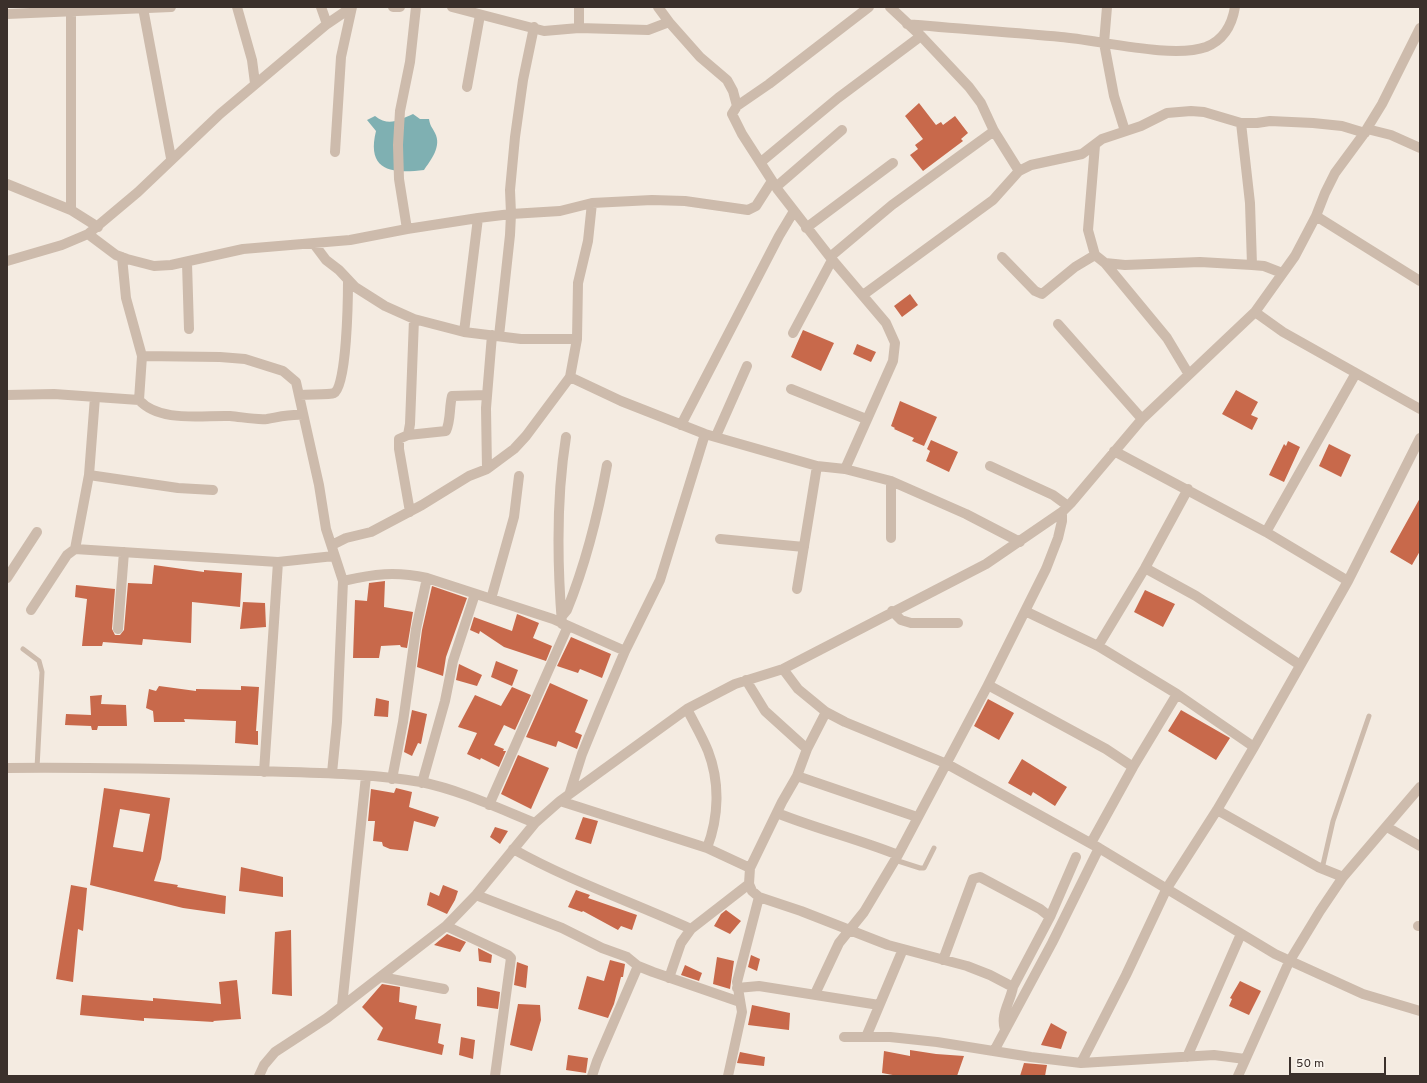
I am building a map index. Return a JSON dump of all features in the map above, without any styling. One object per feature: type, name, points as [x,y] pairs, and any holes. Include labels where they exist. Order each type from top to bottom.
[{"type":"street","points":[[7,14],[71,9],[171,7]]},
{"type":"street","points":[[237,7],[252,60],[255,83]]},
{"type":"street","points":[[321,7],[327,24]]},
{"type":"street","points":[[7,261],[62,245],[88,234],[98,227],[138,192],[171,158],[255,83],[327,24],[352,7]]},
{"type":"street","points":[[335,152],[341,57],[352,7]]},
{"type":"street","points":[[393,7],[400,7]]},
{"type":"street","points":[[407,229],[399,179],[398,145],[400,111],[410,62],[416,7]]},
{"type":"street","points":[[452,7],[534,27],[544,31],[579,28],[648,30],[668,22]]},
{"type":"street","points":[[579,7],[579,28]]},
{"type":"street","points":[[658,7],[668,22],[700,57],[727,80],[733,91],[737,106]]},
{"type":"street","points":[[845,469],[866,419],[888,374],[893,361],[894,343],[886,323],[806,228],[774,184],[733,118],[732,114],[737,106],[769,84],[869,7]]},
{"type":"street","points":[[890,7],[921,36],[969,87],[981,103],[994,131],[1019,171]]},
{"type":"street","points":[[1107,7],[1104,43],[1114,96],[1125,131]]},
{"type":"street","points":[[907,24],[1061,37],[1163,50],[1196,49],[1207,46],[1226,32],[1231,25],[1235,7]]},
{"type":"street","points":[[144,8],[171,158]]},
{"type":"street","points":[[71,9],[71,210]]},
{"type":"street","points":[[467,87],[480,15]]},
{"type":"street","points":[[487,469],[485,449],[487,395],[511,214],[510,190],[522,80],[534,27]]},
{"type":"street","points":[[259,1076],[264,1065],[275,1052],[327,1018],[446,926],[476,895],[534,823],[570,792],[687,709],[724,688],[783,669],[892,611],[986,564],[1020,542],[1065,509],[1142,419],[1188,373],[1254,312],[1295,256],[1316,216],[1324,192],[1335,173],[1366,131],[1382,104],[1420,28]]},
{"type":"street","points":[[761,162],[838,98],[921,36]]},
{"type":"street","points":[[862,295],[993,200],[1019,171],[1031,165],[1082,154],[1102,139],[1141,126],[1167,113],[1204,112],[1241,123],[1270,121],[1342,126],[1391,135],[1420,148]]},
{"type":"street","points":[[1241,123],[1250,203],[1252,265]]},
{"type":"street","points":[[88,234],[122,257],[154,266],[187,263],[243,249],[350,240],[478,218],[511,214],[549,213],[592,203],[652,200],[685,201],[748,210],[756,206],[774,184],[842,130]]},
{"type":"street","points":[[793,333],[831,258],[892,205],[994,131]]},
{"type":"street","points":[[1095,145],[1088,230],[1094,255],[1105,264],[1167,338],[1188,373]]},
{"type":"street","points":[[806,228],[893,163]]},
{"type":"street","points":[[7,184],[71,210],[98,227]]},
{"type":"street","points":[[332,545],[346,538],[370,532],[410,512],[469,476],[487,469],[514,449],[570,377],[577,339],[578,284],[588,241],[592,203]]},
{"type":"street","points":[[681,425],[779,236],[794,211]]},
{"type":"street","points":[[1316,216],[1420,281]]},
{"type":"street","points":[[464,332],[478,218]]},
{"type":"street","points":[[314,244],[326,260],[355,287],[370,297],[414,319],[464,332],[495,336],[522,339],[577,339]]},
{"type":"street","points":[[1002,257],[1035,291],[1042,294],[1075,267],[1094,255]]},
{"type":"street","points":[[122,257],[126,298],[142,356],[139,400]]},
{"type":"street","points":[[1105,264],[1125,265],[1200,262],[1264,266],[1282,273]]},
{"type":"street","points":[[187,263],[189,329]]},
{"type":"street","points":[[300,395],[331,394],[338,389],[343,373],[347,334],[348,280]]},
{"type":"street","points":[[1254,312],[1283,332],[1420,409]]},
{"type":"street","points":[[408,435],[414,364],[414,319]]},
{"type":"street","points":[[1058,324],[1142,419]]},
{"type":"street","points":[[142,356],[220,357],[245,359],[283,371],[296,382],[319,485],[326,529],[343,581],[337,722],[332,773]]},
{"type":"street","points":[[716,436],[747,366]]},
{"type":"street","points":[[1266,532],[1356,374]]},
{"type":"street","points":[[570,377],[621,401],[705,434],[817,466],[845,469],[891,481],[966,514],[1020,542]]},
{"type":"street","points":[[791,389],[866,419]]},
{"type":"street","points":[[7,395],[54,394],[139,400],[148,408],[162,412],[189,416],[266,419],[282,415],[303,415]]},
{"type":"street","points":[[410,512],[399,449],[399,439],[408,435],[446,431],[450,424],[450,405],[452,396],[487,395]]},
{"type":"street","points":[[76,549],[89,475],[96,397]]},
{"type":"street","points":[[570,792],[582,754],[625,651],[660,580],[705,434]]},
{"type":"street","points":[[564,622],[558,510],[561,465],[566,437]]},
{"type":"street","points":[[1081,1063],[1126,976],[1167,888],[1218,810],[1348,581],[1420,438]]},
{"type":"street","points":[[1114,450],[1266,532],[1348,581]]},
{"type":"street","points":[[489,805],[564,622],[587,554],[599,507],[607,465]]},
{"type":"street","points":[[797,589],[817,466]]},
{"type":"street","points":[[990,466],[1053,496],[1065,509]]},
{"type":"street","points":[[89,475],[178,488],[213,490]]},
{"type":"street","points":[[491,599],[514,517],[519,476]]},
{"type":"street","points":[[891,481],[891,538]]},
{"type":"street","points":[[1098,646],[1145,568],[1188,489]]},
{"type":"street","points":[[815,994],[836,948],[851,930],[896,857],[988,685],[1046,569],[1058,538],[1065,509]]},
{"type":"street","points":[[8,571],[37,532]]},
{"type":"street","points":[[720,539],[804,547]]},
{"type":"street","points":[[31,610],[67,555],[76,549],[278,562],[334,556]]},
{"type":"street","points":[[118,628],[124,552]]},
{"type":"street","points":[[264,772],[278,562]]},
{"type":"street","points":[[1145,568],[1196,596],[1300,665]]},
{"type":"street","points":[[343,581],[386,572],[409,574],[426,578],[564,622],[625,651]]},
{"type":"street","points":[[392,779],[403,722],[416,629],[426,578]]},
{"type":"street","points":[[422,783],[445,701],[454,661],[475,594]]},
{"type":"street","points":[[892,611],[901,620],[911,623],[958,623]]},
{"type":"street","points":[[1025,611],[1098,646],[1177,694],[1254,747]]},
{"type":"street","points":[[783,669],[792,682],[826,712],[845,722],[947,764],[1095,845],[1289,962],[1363,994],[1420,1011]]},
{"type":"street","points":[[746,680],[765,711],[807,749]]},
{"type":"street","points":[[988,685],[1106,749],[1133,767]]},
{"type":"street","points":[[994,1051],[1052,943],[1095,845],[1133,767],[1177,694]]},
{"type":"street","points":[[687,709],[708,751],[717,786],[713,833],[707,848]]},
{"type":"street","points":[[826,712],[807,749],[797,776],[750,868],[749,884],[752,892],[759,897],[773,900],[888,945],[967,966],[990,974],[1013,987]]},
{"type":"street","points":[[7,768],[136,768],[332,773],[366,776],[422,783],[489,805],[534,823]]},
{"type":"street","points":[[342,1006],[366,776]]},
{"type":"street","points":[[797,776],[918,817]]},
{"type":"street","points":[[1238,1076],[1289,962],[1343,876],[1387,827],[1420,787]]},
{"type":"street","points":[[560,801],[707,848],[750,868]]},
{"type":"street","points":[[1218,810],[1322,869],[1343,876]]},
{"type":"street","points":[[777,813],[830,833],[879,847],[896,857]]},
{"type":"street","points":[[1387,827],[1420,846]]},
{"type":"street","points":[[513,849],[571,878],[612,894],[691,929]]},
{"type":"street","points":[[1005,1030],[1003,1016],[1011,998],[1013,987],[1050,917],[1076,857]]},
{"type":"street","points":[[943,960],[973,879],[980,877],[1040,909],[1050,917]]},
{"type":"street","points":[[669,978],[681,943],[691,929],[749,884]]},
{"type":"street","points":[[476,895],[562,928],[602,948],[627,957],[638,966],[740,1002]]},
{"type":"street","points":[[728,1076],[742,1012],[737,988],[739,970],[759,897]]},
{"type":"street","points":[[446,926],[508,955],[511,958],[495,1076]]},
{"type":"street","points":[[1187,1057],[1241,934]]},
{"type":"street","points":[[866,1037],[903,949]]},
{"type":"street","points":[[592,1076],[596,1061],[638,966]]},
{"type":"street","points":[[381,977],[444,988]]},
{"type":"street","points":[[737,988],[759,986],[879,1005]]},
{"type":"street","points":[[844,1037],[890,1037],[929,1041],[1081,1063],[1214,1055],[1245,1059]]},
{"type":"lane","points":[[23,649],[39,661],[42,672],[37,768]]},
{"type":"lane","points":[[1322,869],[1333,821],[1369,716]]},
{"type":"lane","points":[[896,857],[920,868],[924,868],[934,848]]},
{"type":"water","points":[[413,114],[420,119],[429,119],[437,138],[435,153],[424,170],[402,171],[384,167],[378,162],[375,155],[374,144],[376,131],[367,120],[375,116],[389,122]]},
{"type":"building","points":[[919,103],[936,125],[941,122],[943,125],[955,116],[968,133],[961,139],[963,141],[923,171],[910,155],[918,149],[915,145],[923,139],[905,116]]},
{"type":"building","points":[[910,294],[918,305],[902,317],[894,306]]},
{"type":"building","points":[[803,330],[834,343],[821,371],[791,357]]},
{"type":"building","points":[[857,344],[876,352],[871,362],[853,354]]},
{"type":"building","points":[[1236,390],[1258,402],[1251,415],[1258,418],[1252,430],[1222,414]]},
{"type":"building","points":[[900,401],[937,417],[924,446],[912,441],[914,438],[894,429],[895,428],[891,426]]},
{"type":"building","points":[[931,440],[958,452],[949,472],[926,461],[930,451],[927,449]]},
{"type":"building","points":[[1288,441],[1300,447],[1284,482],[1269,475],[1284,444],[1286,446]]},
{"type":"building","points":[[1329,444],[1351,455],[1341,477],[1319,466]]},
{"type":"building","points":[[1420,498],[1420,551],[1412,565],[1390,552]]},
{"type":"building","points":[[154,565],[204,572],[204,570],[242,573],[240,607],[192,602],[191,643],[143,639],[142,645],[103,642],[102,646],[82,646],[87,599],[75,597],[76,585],[115,589],[112,629],[115,635],[120,635],[124,630],[128,583],[152,584]]},
{"type":"building","points":[[385,581],[384,607],[413,612],[407,648],[401,647],[400,645],[381,646],[379,658],[353,658],[355,600],[367,601],[369,583]]},
{"type":"building","points":[[432,586],[467,598],[446,657],[443,676],[417,667],[422,630]]},
{"type":"building","points":[[1145,590],[1175,604],[1163,627],[1134,612]]},
{"type":"building","points":[[243,602],[265,603],[266,627],[240,629]]},
{"type":"building","points":[[517,614],[539,623],[533,638],[552,646],[546,661],[504,647],[480,631],[479,634],[470,630],[474,617],[512,631]]},
{"type":"building","points":[[571,637],[611,654],[602,678],[580,669],[578,673],[557,666]]},
{"type":"building","points":[[496,661],[518,670],[512,686],[491,677]]},
{"type":"building","points":[[459,664],[482,675],[477,686],[456,680]]},
{"type":"building","points":[[550,683],[588,700],[575,732],[582,735],[577,749],[558,741],[556,747],[526,737]]},
{"type":"building","points":[[159,686],[196,691],[196,689],[241,690],[241,686],[259,687],[256,731],[258,731],[258,745],[235,743],[236,721],[184,719],[185,722],[154,722],[153,711],[146,708],[149,689],[156,691]]},
{"type":"building","points":[[512,687],[531,695],[515,730],[504,725],[494,745],[504,749],[503,751],[506,751],[499,767],[481,758],[480,760],[467,754],[477,733],[458,727],[475,695],[501,706]]},
{"type":"building","points":[[102,695],[101,704],[126,705],[127,726],[98,726],[97,730],[92,730],[91,726],[65,725],[66,714],[91,715],[90,696]]},
{"type":"building","points":[[376,698],[389,701],[388,717],[374,716]]},
{"type":"building","points":[[988,699],[1014,713],[999,740],[974,726]]},
{"type":"building","points":[[412,710],[427,714],[421,744],[418,743],[412,756],[404,752]]},
{"type":"building","points":[[1181,710],[1230,738],[1216,760],[1168,731]]},
{"type":"building","points":[[518,755],[549,768],[531,809],[501,794]]},
{"type":"building","points":[[1022,759],[1067,787],[1055,806],[1033,792],[1031,796],[1008,783]]},
{"type":"building","points":[[104,788],[170,798],[161,859],[154,881],[226,896],[225,914],[183,908],[90,885]],"holes":[[[120,809],[150,814],[143,852],[113,847]]]},
{"type":"building","points":[[396,788],[412,792],[409,807],[439,817],[435,827],[414,821],[408,851],[390,849],[383,846],[382,842],[373,841],[375,821],[368,821],[371,789],[394,793]]},
{"type":"building","points":[[583,817],[598,821],[591,844],[575,839]]},
{"type":"building","points":[[495,827],[508,831],[500,844],[490,837]]},
{"type":"building","points":[[241,867],[283,877],[283,897],[239,891]]},
{"type":"building","points":[[71,885],[87,888],[83,931],[78,929],[73,982],[56,979]]},
{"type":"building","points":[[443,885],[458,891],[447,914],[427,905],[430,892],[439,896]]},
{"type":"building","points":[[576,890],[590,895],[588,898],[637,915],[632,930],[621,926],[618,930],[583,911],[582,912],[568,907]]},
{"type":"building","points":[[726,910],[741,921],[730,934],[714,926],[721,914]]},
{"type":"building","points":[[291,930],[292,996],[272,994],[275,932]]},
{"type":"building","points":[[447,934],[466,942],[460,952],[434,945]]},
{"type":"building","points":[[478,948],[492,955],[491,963],[479,961]]},
{"type":"building","points":[[751,955],[760,959],[757,971],[748,967]]},
{"type":"building","points":[[717,957],[734,961],[730,989],[713,984]]},
{"type":"building","points":[[610,960],[625,964],[623,977],[621,977],[614,1004],[608,1018],[578,1009],[587,976],[604,981]]},
{"type":"building","points":[[517,962],[528,966],[526,988],[514,985]]},
{"type":"building","points":[[685,965],[702,973],[699,981],[681,975]]},
{"type":"building","points":[[237,980],[241,1019],[213,1021],[214,1022],[144,1018],[144,1021],[80,1015],[82,995],[153,1001],[153,998],[221,1004],[219,982]]},
{"type":"building","points":[[1240,981],[1261,991],[1249,1015],[1229,1006],[1232,999],[1230,998]]},
{"type":"building","points":[[382,984],[400,987],[399,1002],[417,1006],[415,1019],[441,1024],[438,1043],[444,1045],[442,1055],[377,1040],[383,1028],[362,1007]]},
{"type":"building","points":[[477,987],[500,992],[498,1009],[477,1006]]},
{"type":"building","points":[[518,1004],[540,1005],[541,1020],[532,1051],[510,1045]]},
{"type":"building","points":[[752,1005],[790,1013],[789,1030],[748,1025]]},
{"type":"building","points":[[1051,1023],[1067,1032],[1061,1049],[1041,1045]]},
{"type":"building","points":[[461,1037],[475,1040],[473,1059],[459,1055]]},
{"type":"building","points":[[910,1050],[964,1056],[957,1076],[898,1076],[882,1073],[884,1051],[910,1056]]},
{"type":"building","points":[[740,1052],[765,1057],[764,1066],[737,1063]]},
{"type":"building","points":[[568,1055],[588,1058],[586,1073],[566,1070]]},
{"type":"building","points":[[1024,1063],[1047,1065],[1045,1076],[1020,1076]]}]
